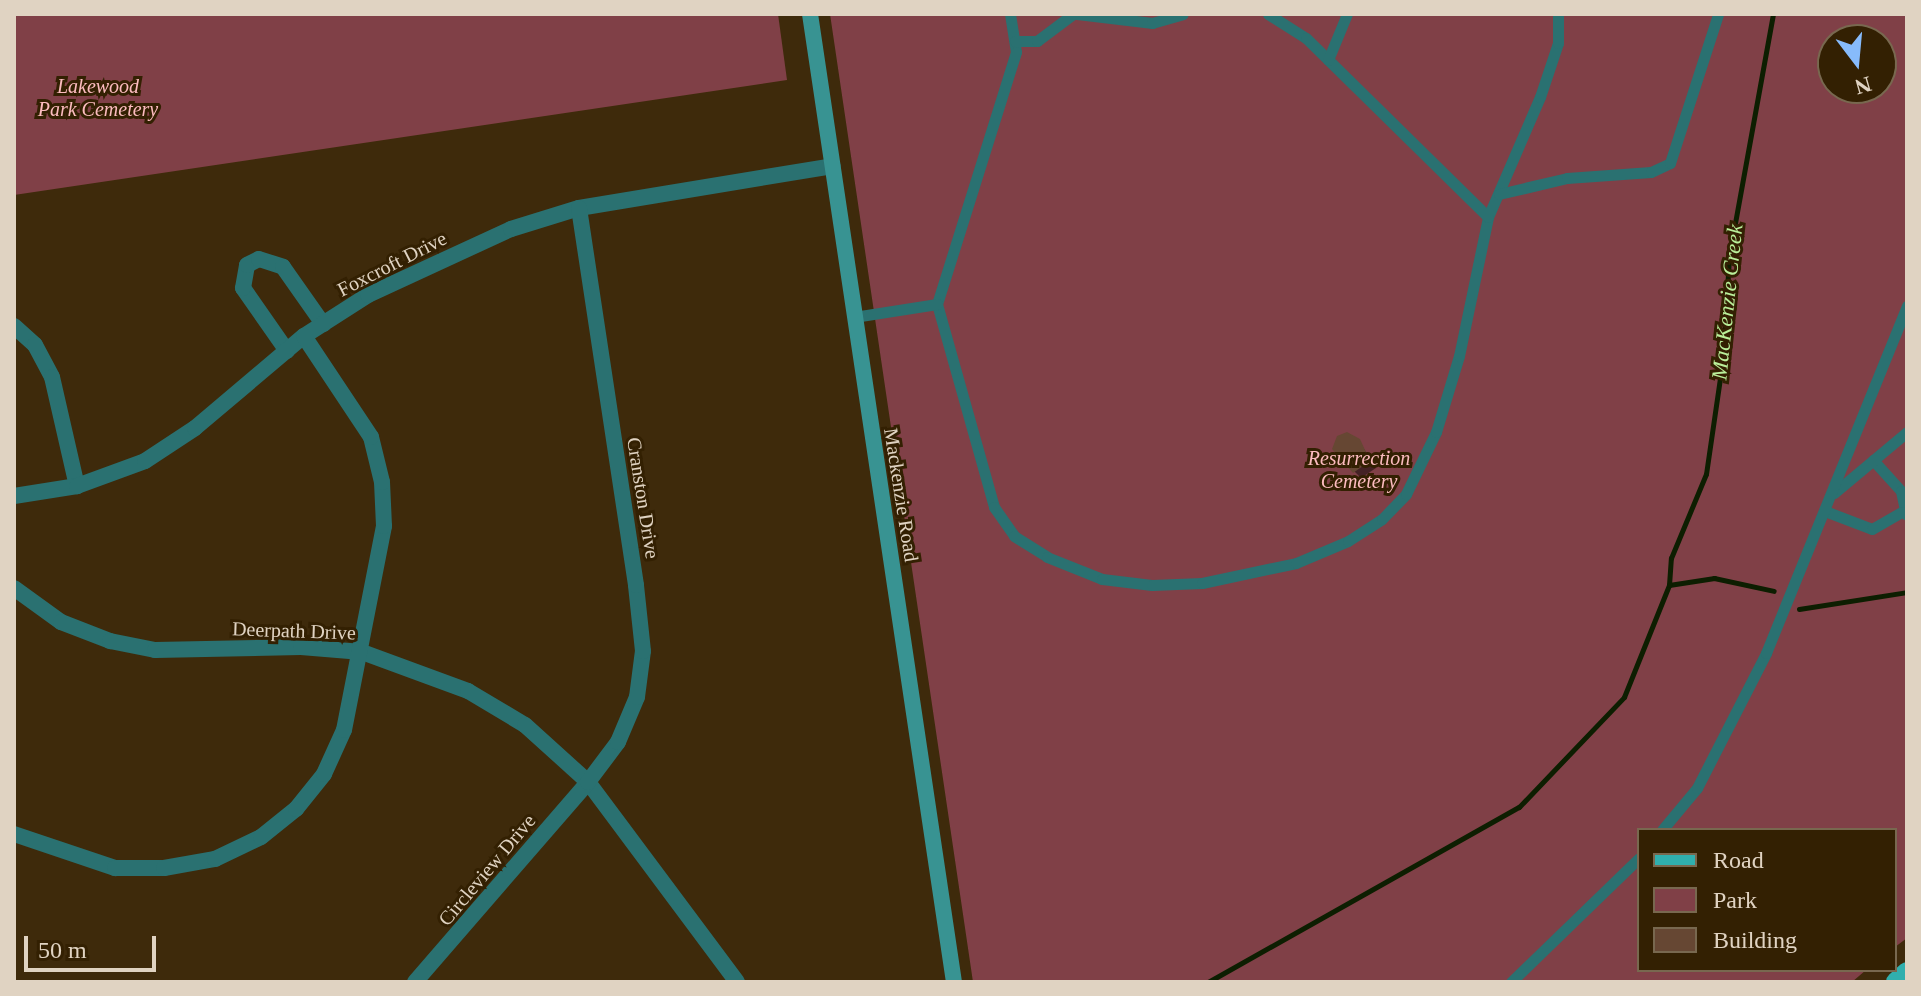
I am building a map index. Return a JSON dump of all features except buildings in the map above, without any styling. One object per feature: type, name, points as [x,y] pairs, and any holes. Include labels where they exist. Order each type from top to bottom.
[{"type":"main road","name":"Mackenzie Road","points":[[810,14],[954,982]]},
{"type":"main road","points":[[1896,982],[1907,972]]},
{"type":"street","name":"Foxcroft Drive","points":[[14,496],[77,486],[145,461],[195,428],[304,336],[428,264],[511,229],[579,208],[833,166]]},
{"type":"street","name":"Cranston Drive","points":[[579,208],[643,651],[637,697],[628,720],[618,742],[588,782]]},
{"type":"street","points":[[287,351],[243,288],[247,265],[259,259],[283,267],[323,324]]},
{"type":"street","points":[[14,326],[35,345],[52,377],[77,486]]},
{"type":"street","points":[[14,834],[115,868],[164,868],[215,859],[261,837],[296,809],[324,774],[344,730],[362,652],[384,526],[382,482],[371,437],[304,336]]},
{"type":"street","name":"Deerpath Drive","points":[[14,588],[61,622],[110,641],[155,650],[301,647],[362,652],[468,691],[525,725],[588,782],[737,982]]},
{"type":"street","name":"Circleview Drive","points":[[415,982],[588,782]]},
{"type":"lane","points":[[1010,14],[1016,52],[937,304],[994,507],[1014,536],[1047,557],[1102,579],[1202,583],[1296,563],[1348,541],[1382,519],[1406,494],[1436,432],[1459,356],[1488,217],[1540,97],[1558,43],[1558,14]]},
{"type":"lane","points":[[1015,41],[1037,41],[1075,14],[1152,23],[1183,14]]},
{"type":"lane","points":[[1268,14],[1328,60],[1488,217]]},
{"type":"lane","points":[[1328,60],[1347,14]]},
{"type":"lane","points":[[1499,194],[1567,178],[1651,172],[1670,163],[1718,14]]},
{"type":"lane","points":[[854,317],[937,304]]},
{"type":"lane","points":[[1664,828],[1697,788],[1729,730],[1825,511],[1907,306]]},
{"type":"lane","points":[[1831,496],[1907,432]]},
{"type":"lane","points":[[1825,511],[1872,529],[1905,514],[1901,491],[1873,460]]},
{"type":"lane","points":[[1511,982],[1637,860]]},
{"type":"green space","name":"Lakewood Park Cemetery","points":[[14,14],[778,14],[787,80],[14,195]]},
{"type":"green space","name":"Resurrection Cemetery","points":[[830,14],[1907,14],[1907,938],[1897,946],[1897,828],[1637,828],[1637,972],[1864,972],[1852,982],[973,982]]},
{"type":"waterway","name":"MacKenzie Creek","points":[[1208,982],[1519,807],[1624,697],[1669,585],[1671,558],[1706,474],[1723,358],[1729,256],[1773,14]]},
{"type":"waterway","points":[[1669,585],[1714,578],[1774,591]]},
{"type":"waterway","points":[[1799,609],[1907,592]]}]
